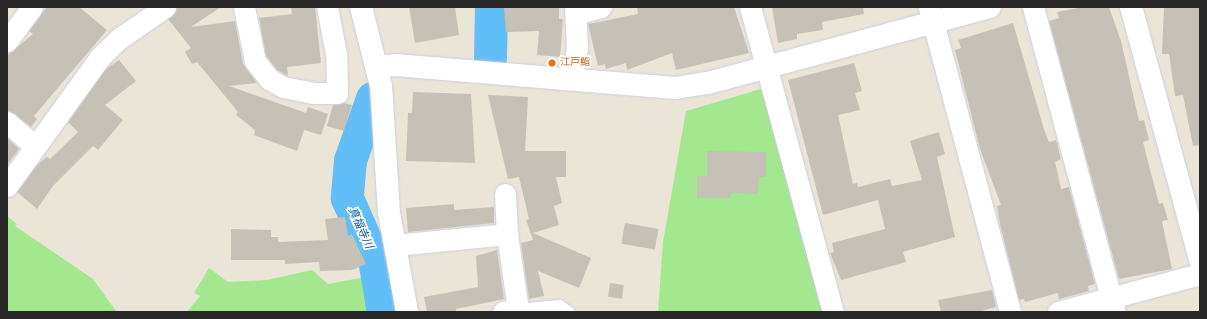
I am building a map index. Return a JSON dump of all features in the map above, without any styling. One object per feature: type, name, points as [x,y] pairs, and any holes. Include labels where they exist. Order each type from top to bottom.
[{"type":"street","points":[[7,40],[32,7]]},
{"type":"street","points":[[7,186],[33,145],[100,57],[120,38],[165,7]]},
{"type":"street","points":[[244,7],[255,61],[269,79],[283,87],[337,93],[336,54],[327,7]]},
{"type":"street","points":[[362,7],[377,66],[395,245],[408,312]]},
{"type":"street","points":[[571,79],[577,49],[576,11],[601,7]]},
{"type":"street","points":[[750,7],[765,67],[833,312]]},
{"type":"street","points":[[377,66],[571,79],[675,88],[765,67],[931,16],[990,7]]},
{"type":"street","points":[[1033,7],[1113,305]]},
{"type":"street","points":[[1131,7],[1200,260]]},
{"type":"street","points":[[931,16],[1010,312]]},
{"type":"street","points":[[7,122],[33,145]]},
{"type":"street","points":[[505,194],[510,311]]},
{"type":"street","points":[[395,245],[507,234]]},
{"type":"street","points":[[1058,312],[1113,305],[1200,274]]},
{"type":"lane","points":[[510,311],[559,306],[569,312]]},
{"type":"green space","points":[[761,89],[828,312],[658,312],[663,242],[686,111]]},
{"type":"green space","points":[[7,216],[17,224],[15,226],[93,279],[116,311],[7,312]]},
{"type":"green space","points":[[209,268],[228,282],[267,280],[312,270],[328,284],[366,277],[386,285],[387,312],[187,312],[200,296],[194,293]]},
{"type":"building","points":[[47,7],[79,7],[107,30],[34,116],[37,119],[31,127],[7,110],[7,56],[33,34],[29,31]]},
{"type":"building","points":[[177,7],[221,7],[191,27],[235,21],[243,64],[257,83],[229,86],[306,113],[308,107],[328,114],[321,135],[304,130],[297,151],[254,135],[255,130],[236,115],[238,112],[197,62],[192,64],[185,52],[191,48],[168,19]]},
{"type":"building","points":[[291,7],[315,7],[321,63],[287,67],[288,76],[277,70],[266,56],[259,18],[292,14]]},
{"type":"building","points":[[409,7],[455,7],[459,35],[415,43]]},
{"type":"building","points":[[504,7],[559,7],[559,19],[563,19],[560,57],[537,55],[539,31],[506,32]]},
{"type":"building","points":[[637,7],[734,7],[749,53],[676,70],[672,53],[627,70],[626,63],[606,69],[605,64],[598,66],[588,24],[638,14]]},
{"type":"building","points":[[772,7],[863,7],[864,14],[822,22],[823,30],[797,34],[797,39],[778,43]]},
{"type":"building","points":[[1084,7],[1109,7],[1121,41],[1139,121],[1144,120],[1149,140],[1143,142],[1159,204],[1163,203],[1168,220],[1162,221],[1172,269],[1119,279],[1049,21],[1059,18],[1057,12]]},
{"type":"building","points":[[1164,7],[1200,7],[1200,145],[1193,146],[1183,95],[1175,96],[1169,54],[1162,54]]},
{"type":"building","points":[[1013,23],[1044,129],[1049,142],[1056,140],[1061,159],[1055,162],[1061,189],[1069,187],[1095,284],[1088,286],[1089,291],[1059,299],[1058,293],[1025,302],[1024,299],[1019,300],[1000,224],[997,206],[1001,205],[980,149],[955,50],[961,48],[958,40]]},
{"type":"building","points":[[119,60],[136,81],[105,105],[123,120],[98,150],[93,146],[53,186],[37,209],[17,192],[37,165],[47,157],[50,159],[78,132],[68,122],[105,70]]},
{"type":"building","points":[[854,63],[862,91],[855,93],[860,110],[838,115],[853,184],[857,183],[858,187],[890,179],[892,186],[922,180],[910,141],[939,132],[945,154],[937,157],[955,237],[903,252],[906,262],[841,280],[830,253],[834,252],[832,243],[885,229],[878,200],[823,215],[788,80]]},
{"type":"building","points":[[413,92],[471,94],[475,163],[406,161],[408,113],[412,113]]},
{"type":"building","points":[[488,95],[528,97],[525,151],[566,151],[566,177],[556,177],[562,203],[554,206],[559,225],[533,233],[591,258],[579,288],[538,271],[544,296],[529,299],[521,243],[533,240],[526,220],[529,219],[519,177],[508,179]]},
{"type":"building","points":[[344,103],[352,105],[344,131],[327,126],[333,105]]},
{"type":"building","points":[[7,138],[19,149],[7,165]]},
{"type":"building","points":[[707,151],[766,152],[766,177],[759,177],[758,194],[731,193],[731,198],[697,198],[697,176],[707,176]]},
{"type":"building","points":[[454,204],[454,210],[494,207],[494,223],[408,232],[406,208]]},
{"type":"building","points":[[345,217],[348,236],[352,234],[366,264],[352,270],[320,271],[319,262],[285,264],[285,260],[231,260],[231,229],[271,230],[271,237],[278,237],[278,242],[328,240],[325,219]]},
{"type":"building","points":[[625,223],[658,229],[655,250],[621,244]]},
{"type":"building","points":[[497,250],[504,299],[456,309],[456,312],[427,312],[424,297],[478,287],[476,256]]},
{"type":"building","points":[[610,283],[624,285],[622,299],[608,297]]},
{"type":"building","points":[[992,290],[996,307],[978,312],[941,312],[938,300]]},
{"type":"waterway","name":"真福寺川","points":[[490,58],[491,7]]},
{"type":"waterway","name":"真福寺川","points":[[372,98],[350,160],[347,198],[374,259],[383,312]]},
{"type":"place","name":"江戸鮨","points":[[552,63]]}]
